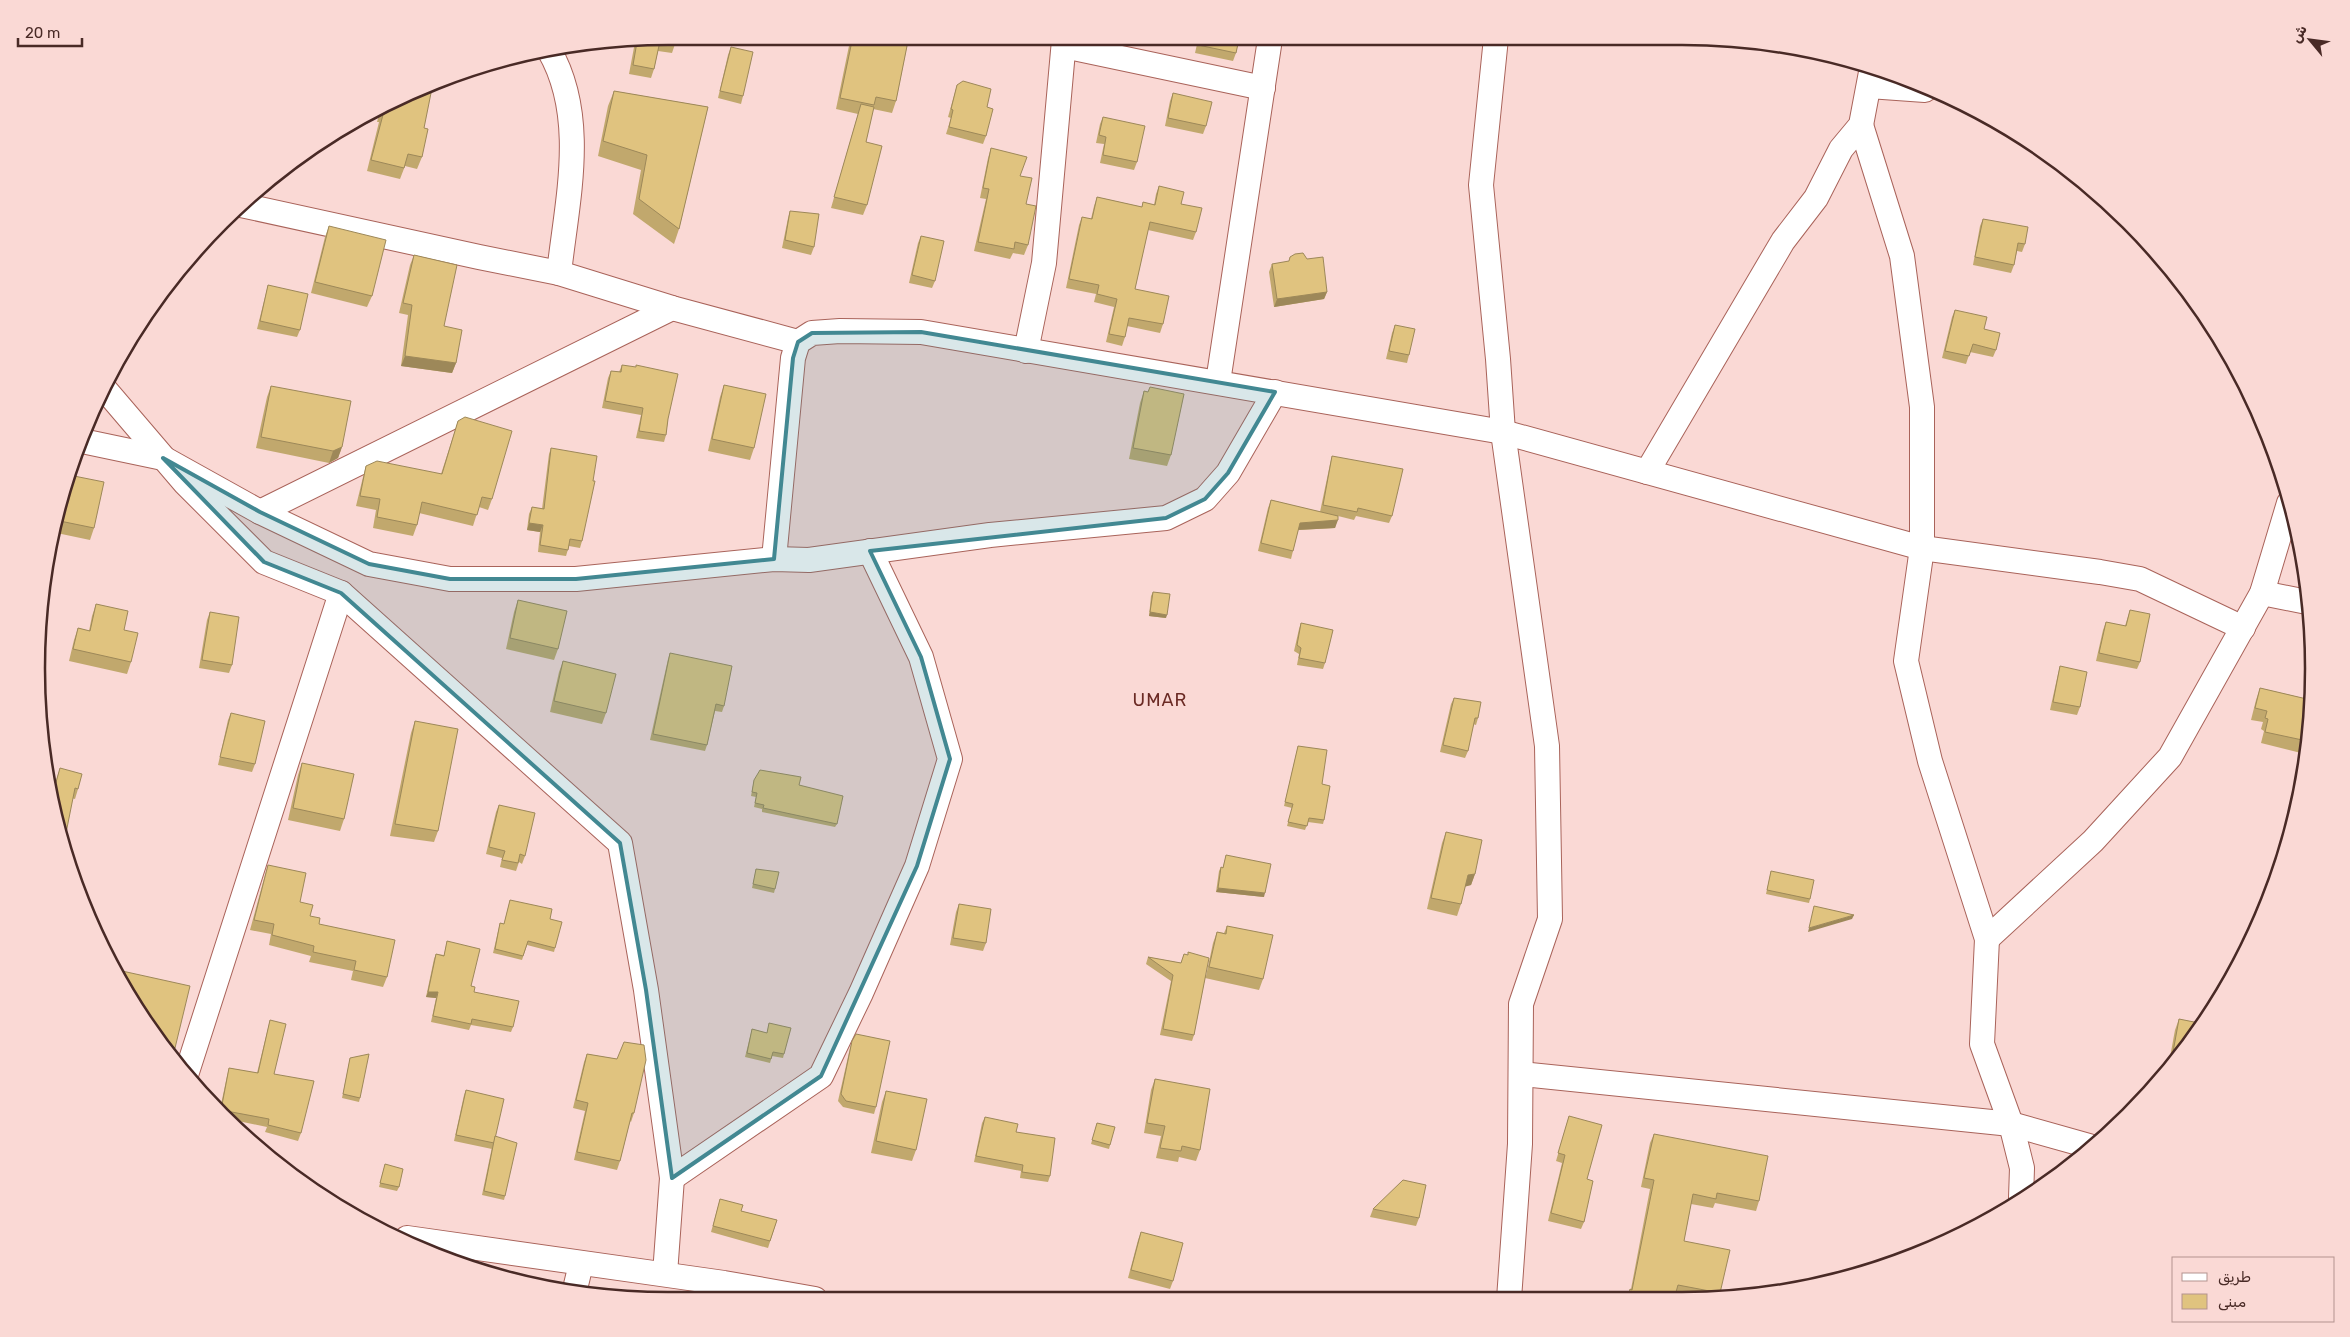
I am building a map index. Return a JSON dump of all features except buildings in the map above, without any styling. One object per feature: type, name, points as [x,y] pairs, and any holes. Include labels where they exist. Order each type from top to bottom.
[{"type":"street","points":[[1026,351],[1044,263],[1064,45]]},
{"type":"street","points":[[1073,45],[1263,88]]},
{"type":"street","points":[[1218,382],[1269,45]]},
{"type":"street","points":[[1495,45],[1481,185],[1503,432],[1547,746],[1550,919],[1521,1004],[1520,1144],[1509,1292]]},
{"type":"street","points":[[552,56],[567,92],[573,130],[560,273]]},
{"type":"street","points":[[1647,472],[1783,241],[1816,198],[1841,150],[1861,125],[1871,77],[1895,83]]},
{"type":"street","points":[[1861,125],[1903,266],[1922,407],[1922,548],[1906,661],[1930,761],[1987,939],[1982,1044],[2010,1124],[2022,1168],[2021,1191]]},
{"type":"street","points":[[250,207],[560,273],[672,308],[798,342]]},
{"type":"street","points":[[260,512],[672,308]]},
{"type":"street","points":[[774,559],[793,358],[798,342],[812,333],[840,331],[921,332],[1503,432],[1922,548],[2140,579],[2243,628]]},
{"type":"street","points":[[88,442],[163,458],[260,512],[369,564],[450,579],[576,579],[774,559],[809,560],[990,535],[1166,518],[1205,499],[1228,473],[1275,392]]},
{"type":"street","points":[[109,394],[185,482],[264,562],[341,593],[620,843],[646,990],[672,1178],[665,1274]]},
{"type":"street","points":[[1987,939],[2093,841],[2170,757],[2262,593],[2286,514]]},
{"type":"street","points":[[672,1178],[821,1076],[917,866],[950,759],[922,657],[870,551]]},
{"type":"street","points":[[189,1066],[341,593]]},
{"type":"street","points":[[2262,593],[2301,601]]},
{"type":"street","points":[[1521,1074],[2010,1124],[2084,1145]]},
{"type":"street","points":[[422,1241],[665,1274],[722,1291]]},
{"type":"street","points":[[576,1285],[581,1264]]},
{"type":"highlighted area","points":[[921,332],[1275,392],[1228,473],[1205,499],[1166,518],[870,551],[921,657],[950,759],[917,866],[821,1076],[672,1178],[646,990],[620,843],[341,593],[264,562],[163,458],[260,512],[369,564],[450,579],[576,579],[774,559],[793,358],[798,342],[812,333]]},
{"type":"district","name":"UMAR","points":[[1160,700]]}]
